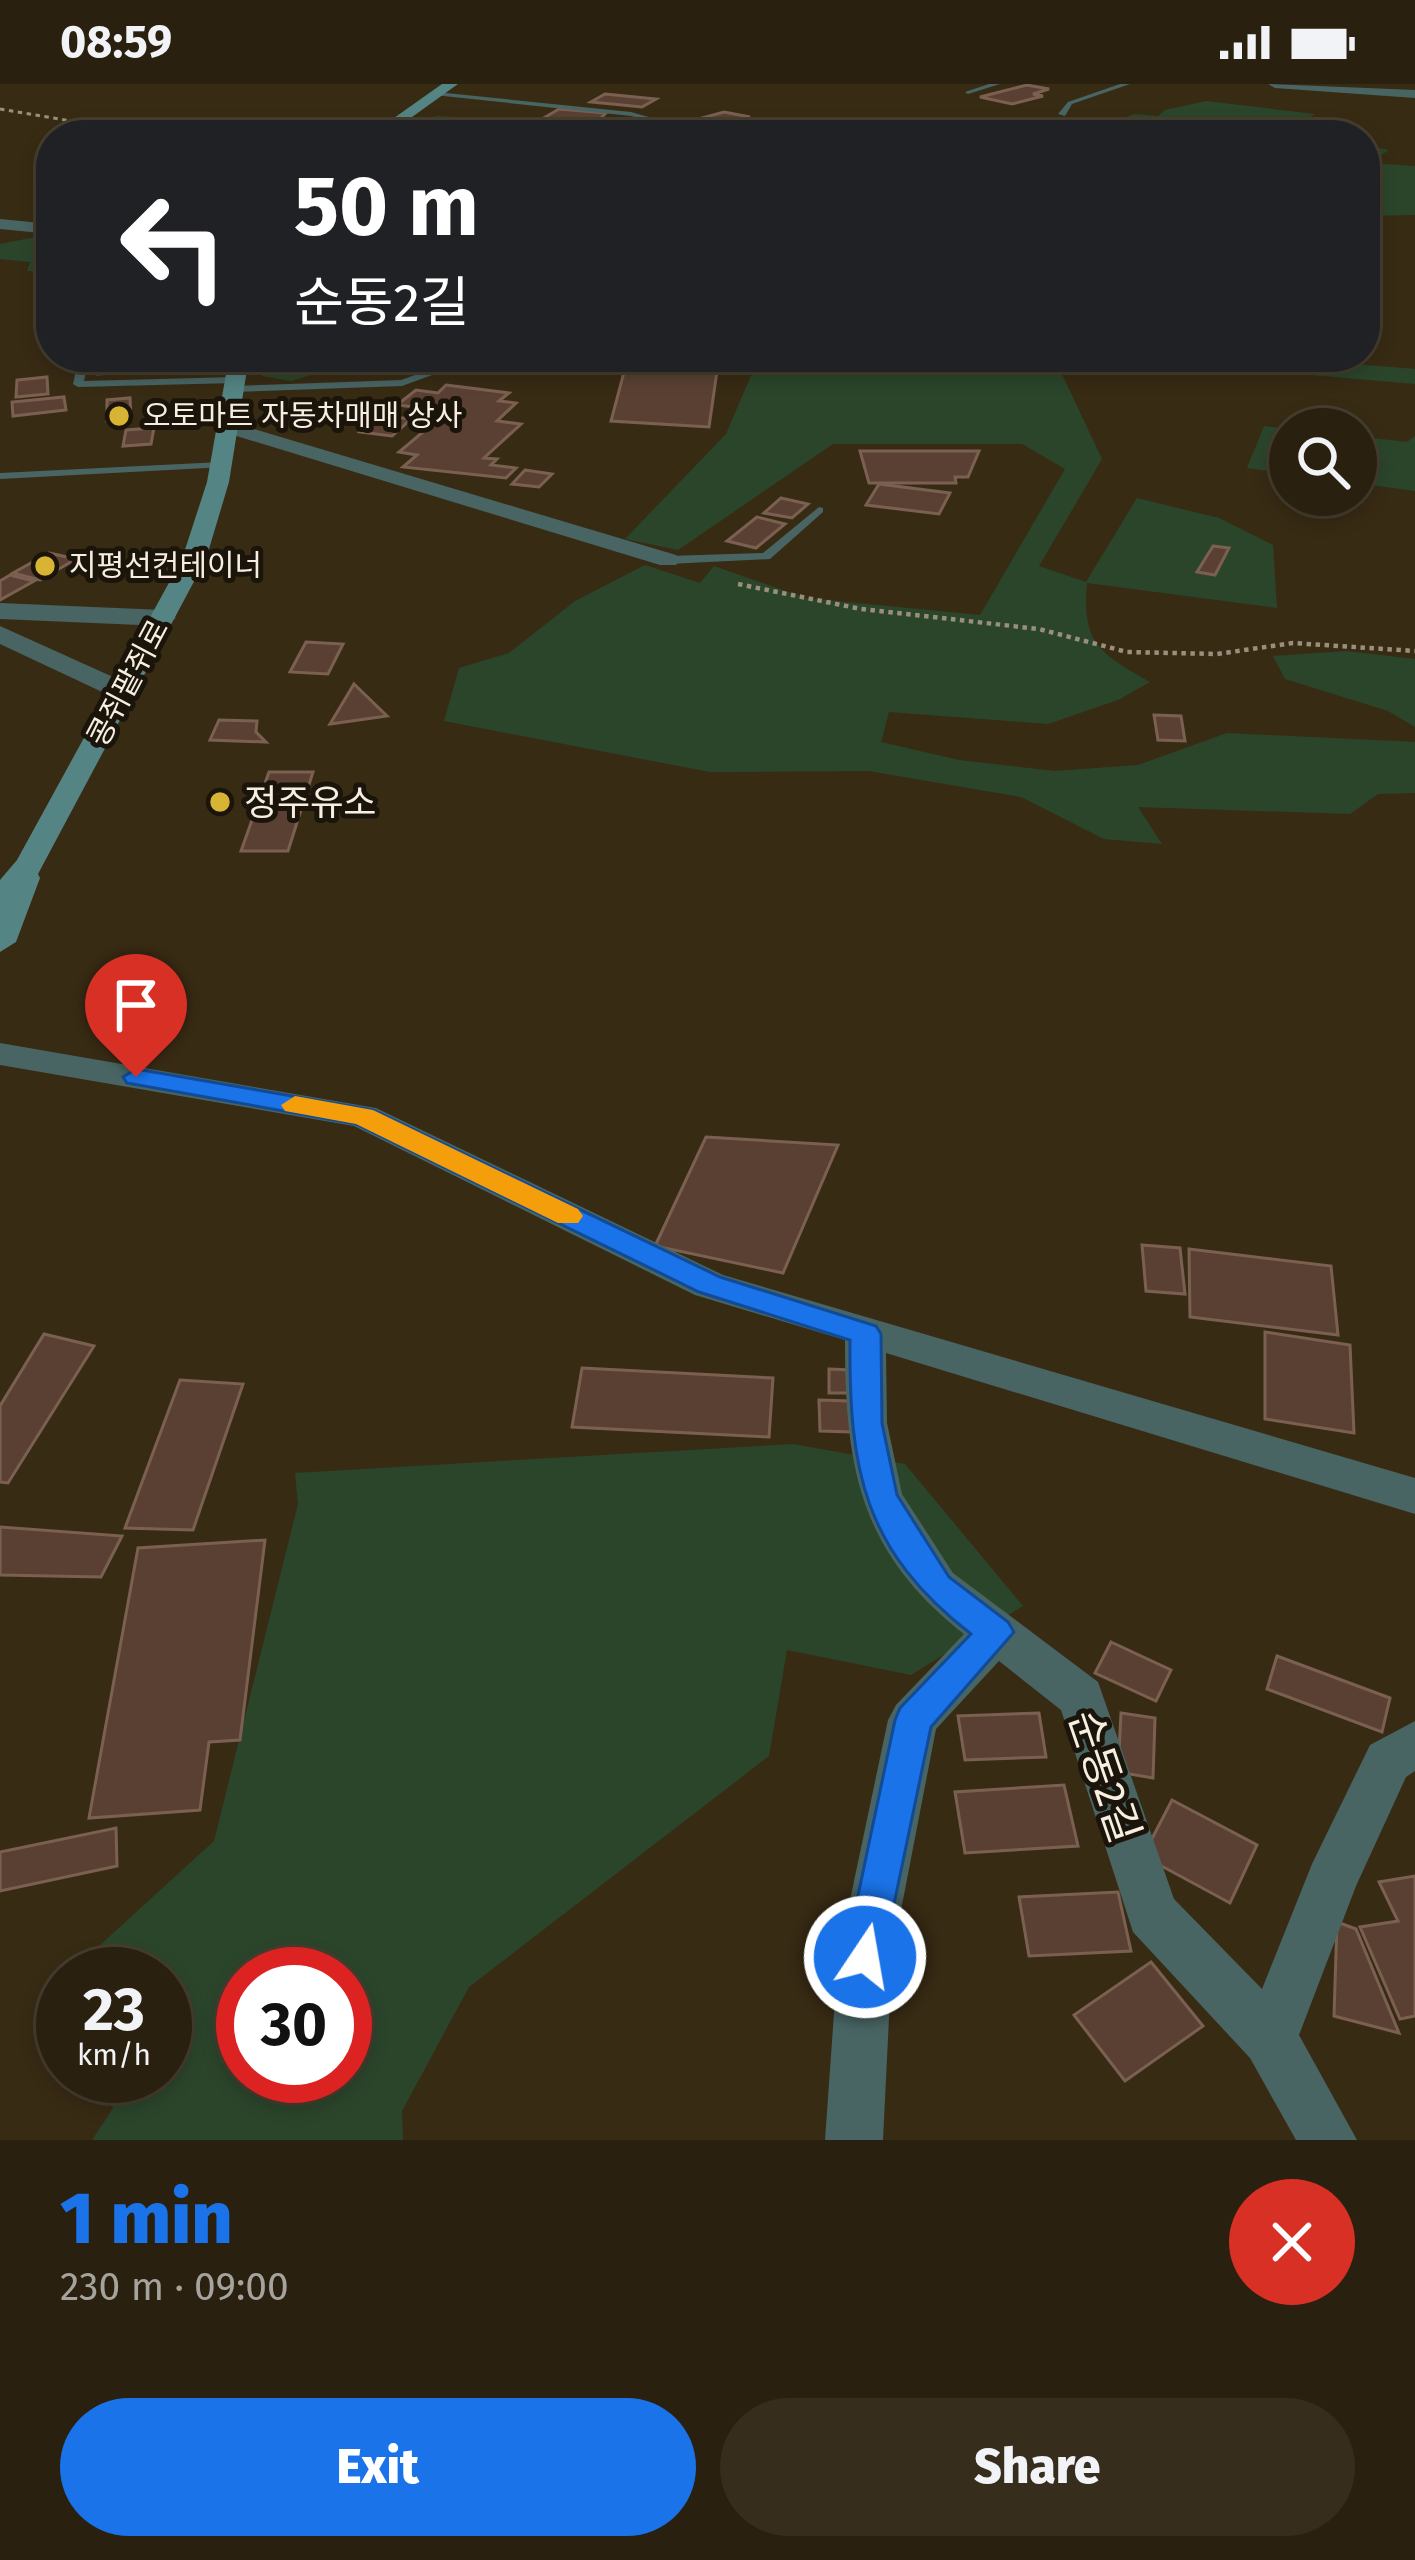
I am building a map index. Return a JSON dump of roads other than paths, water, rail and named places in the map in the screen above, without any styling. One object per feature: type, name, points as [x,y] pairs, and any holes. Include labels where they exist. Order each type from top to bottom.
[{"type":"main road","points":[[399,120],[443,90]]},
{"type":"main road","name":"콩쥐팥쥐로","points":[[0,941],[30,864],[194,560],[220,465],[235,375]]},
{"type":"main road","name":"콩쥐팥쥐로","points":[[0,899],[30,864]]},
{"type":"street","points":[[1275,84],[1415,94]]},
{"type":"street","points":[[0,224],[36,228]]},
{"type":"street","points":[[227,427],[668,560]]},
{"type":"street","points":[[0,611],[163,618]]},
{"type":"street","points":[[0,634],[124,692]]},
{"type":"street","points":[[0,1054],[363,1116],[710,1285],[1415,1496]]},
{"type":"street","name":"순동2길","points":[[865,1334],[866,1423],[880,1498],[937,1587],[1082,1697],[1151,1913],[1270,2038],[1328,2140]]},
{"type":"street","points":[[854,2140],[865,1957],[914,1720],[996,1632]]},
{"type":"street","points":[[1270,2038],[1331,1882],[1388,1761],[1415,1743]]},
{"type":"lane","points":[[968,92],[997,84]]},
{"type":"lane","points":[[1062,114],[1070,103],[1127,84]]},
{"type":"lane","points":[[1145,84],[1169,89]]},
{"type":"lane","points":[[443,90],[652,113]]},
{"type":"lane","points":[[443,90],[654,120]]},
{"type":"lane","points":[[81,372],[78,385],[235,375],[402,383],[431,372]]},
{"type":"lane","points":[[0,476],[220,465]]},
{"type":"lane","points":[[668,560],[766,556],[819,510]]},
{"type":"place","name":"오토마트 자동차매매 상사","points":[[119,416]]},
{"type":"place","name":"지평선컨테이너","points":[[45,566]]},
{"type":"place","name":"정주유소","points":[[220,802]]}]
